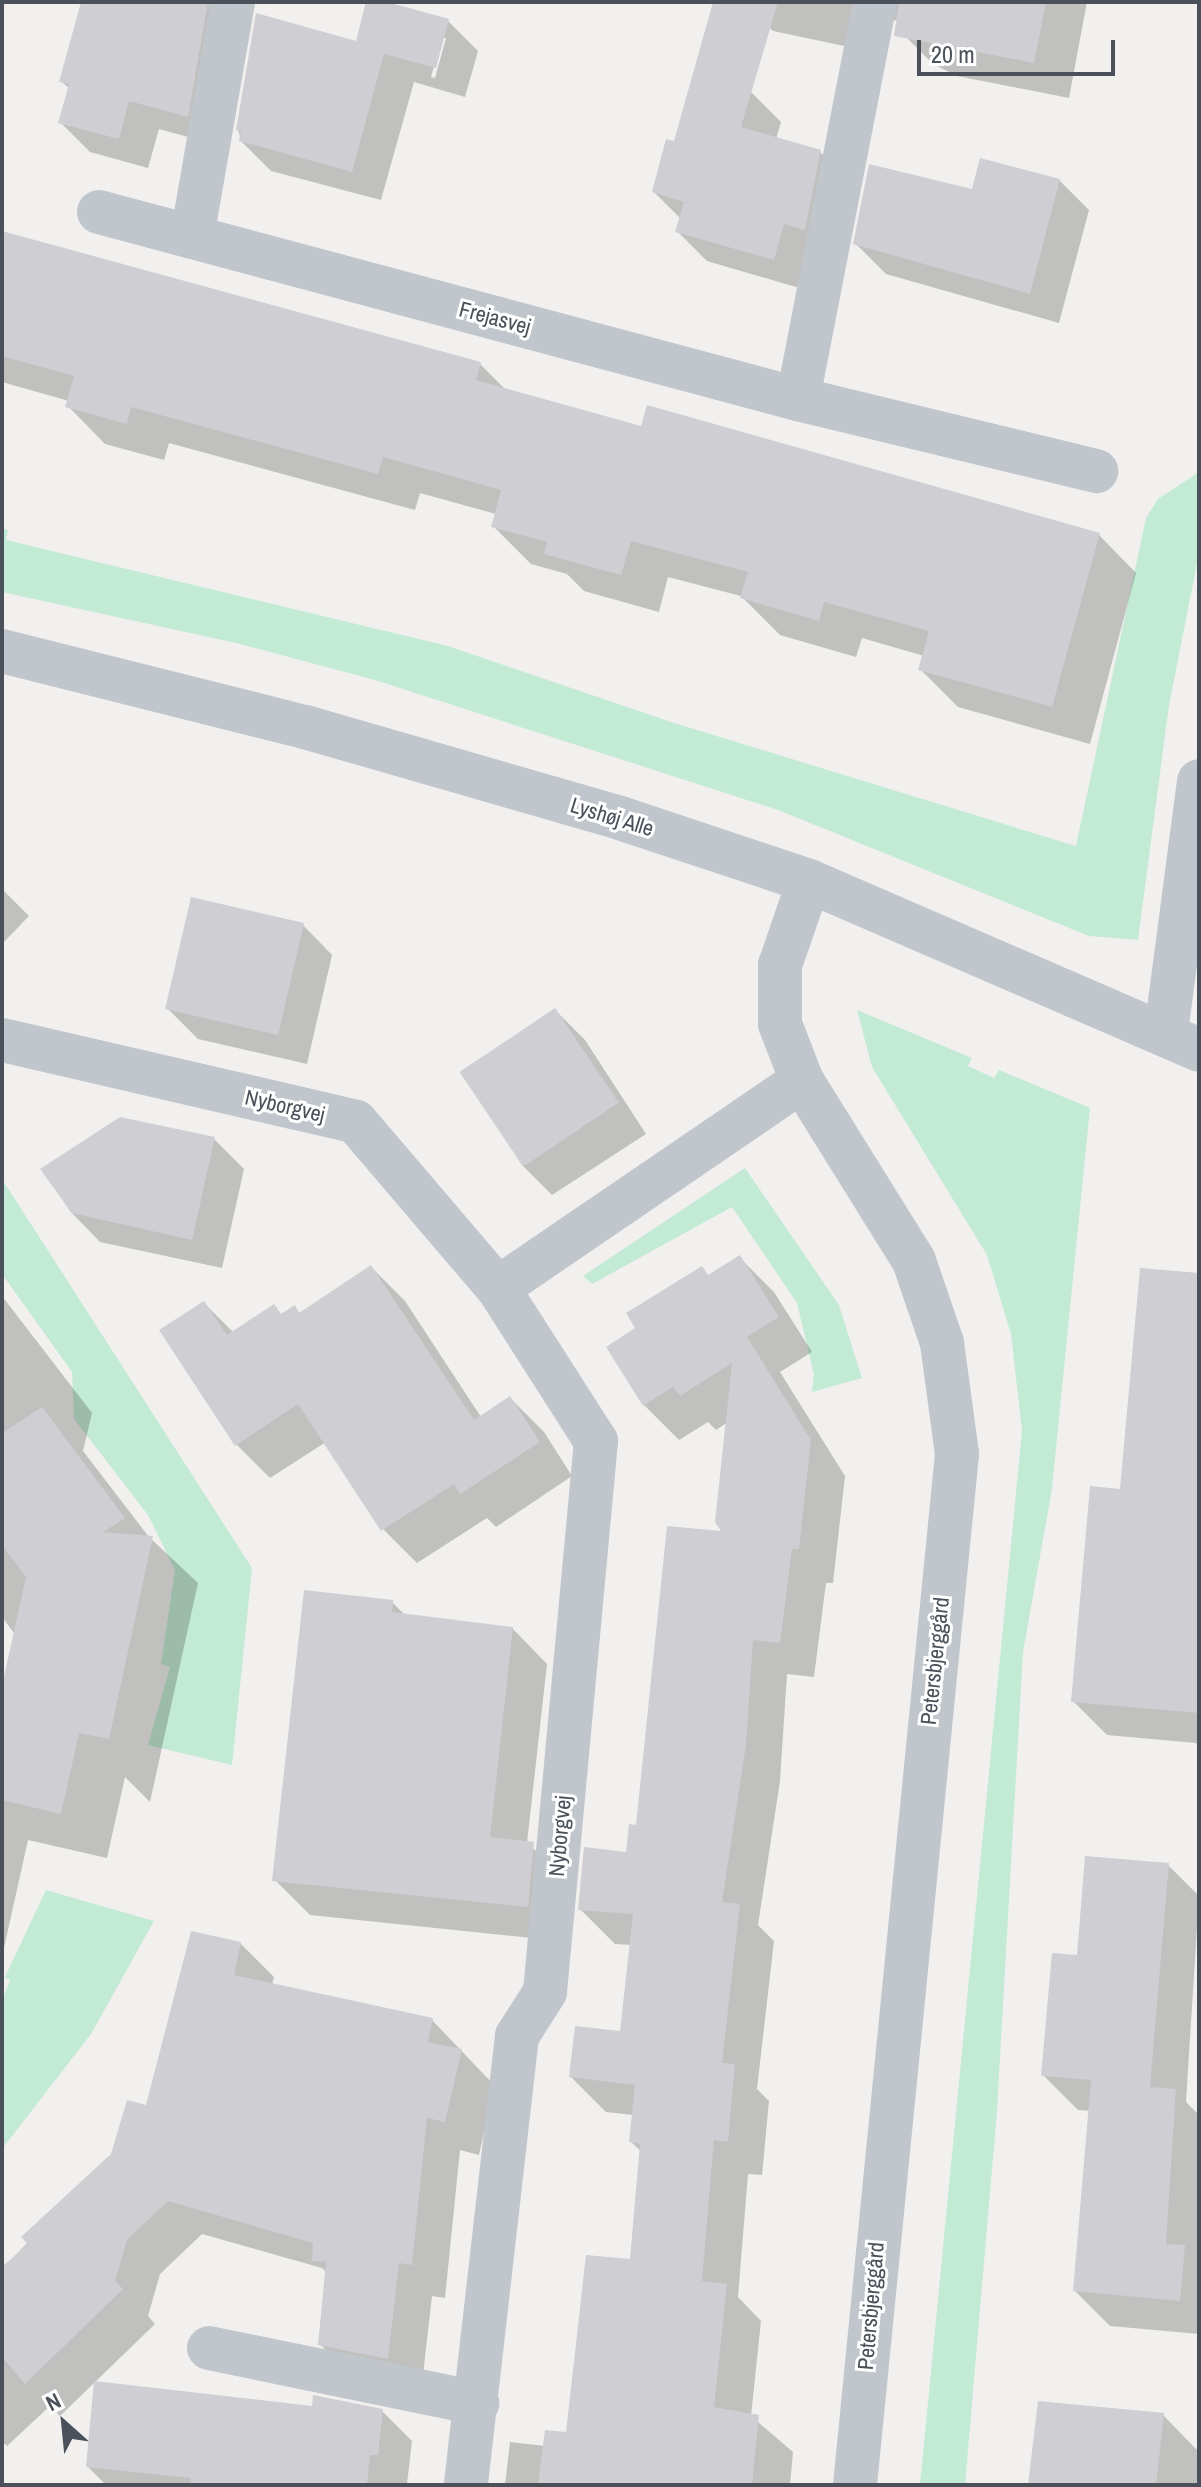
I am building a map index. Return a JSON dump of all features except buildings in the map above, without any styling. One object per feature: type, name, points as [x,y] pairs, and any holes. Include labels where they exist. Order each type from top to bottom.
[{"type":"street","points":[[192,237],[233,2]]},
{"type":"street","points":[[798,399],[875,2]]},
{"type":"street","name":"Frejasvej","points":[[99,212],[798,399],[1096,471]]},
{"type":"street","name":"Lyshøj Alle","points":[[2,651],[320,731],[620,818],[809,881],[1182,1041]]},
{"type":"street","points":[[1182,1041],[1199,781]]},
{"type":"street","name":"Petersbjerggård","points":[[809,881],[780,965],[780,1024],[802,1081],[914,1261],[942,1343],[957,1454],[855,2485]]},
{"type":"street","name":"Nyborgvej","points":[[2,1040],[356,1122],[498,1288],[596,1441],[545,1992],[517,2036],[466,2485]]},
{"type":"street","points":[[498,1288],[802,1081]]},
{"type":"street","points":[[209,2348],[477,2403]]},
{"type":"green space","points":[[1199,472],[1199,553],[1169,705],[1138,940],[1089,936],[778,810],[375,680],[236,643],[2,592],[2,528],[8,530],[6,540],[448,646],[671,722],[1076,846],[1146,518],[1158,499]]},
{"type":"green space","points":[[857,1010],[972,1058],[968,1066],[994,1078],[999,1070],[1090,1108],[1052,1489],[1023,1652],[997,2111],[965,2485],[920,2485],[1022,1431],[1011,1334],[987,1255],[872,1067]]},
{"type":"green space","points":[[745,1168],[839,1305],[862,1378],[812,1392],[814,1375],[797,1303],[732,1207],[592,1284],[583,1276]]},
{"type":"green space","points":[[2,1179],[252,1568],[232,1765],[148,1745],[170,1667],[161,1664],[175,1570],[148,1515],[74,1419],[72,1372],[2,1274]]},
{"type":"green space","points":[[46,1890],[154,1921],[91,2034],[2,2149],[2,2001],[10,1980],[5,1977]]}]
